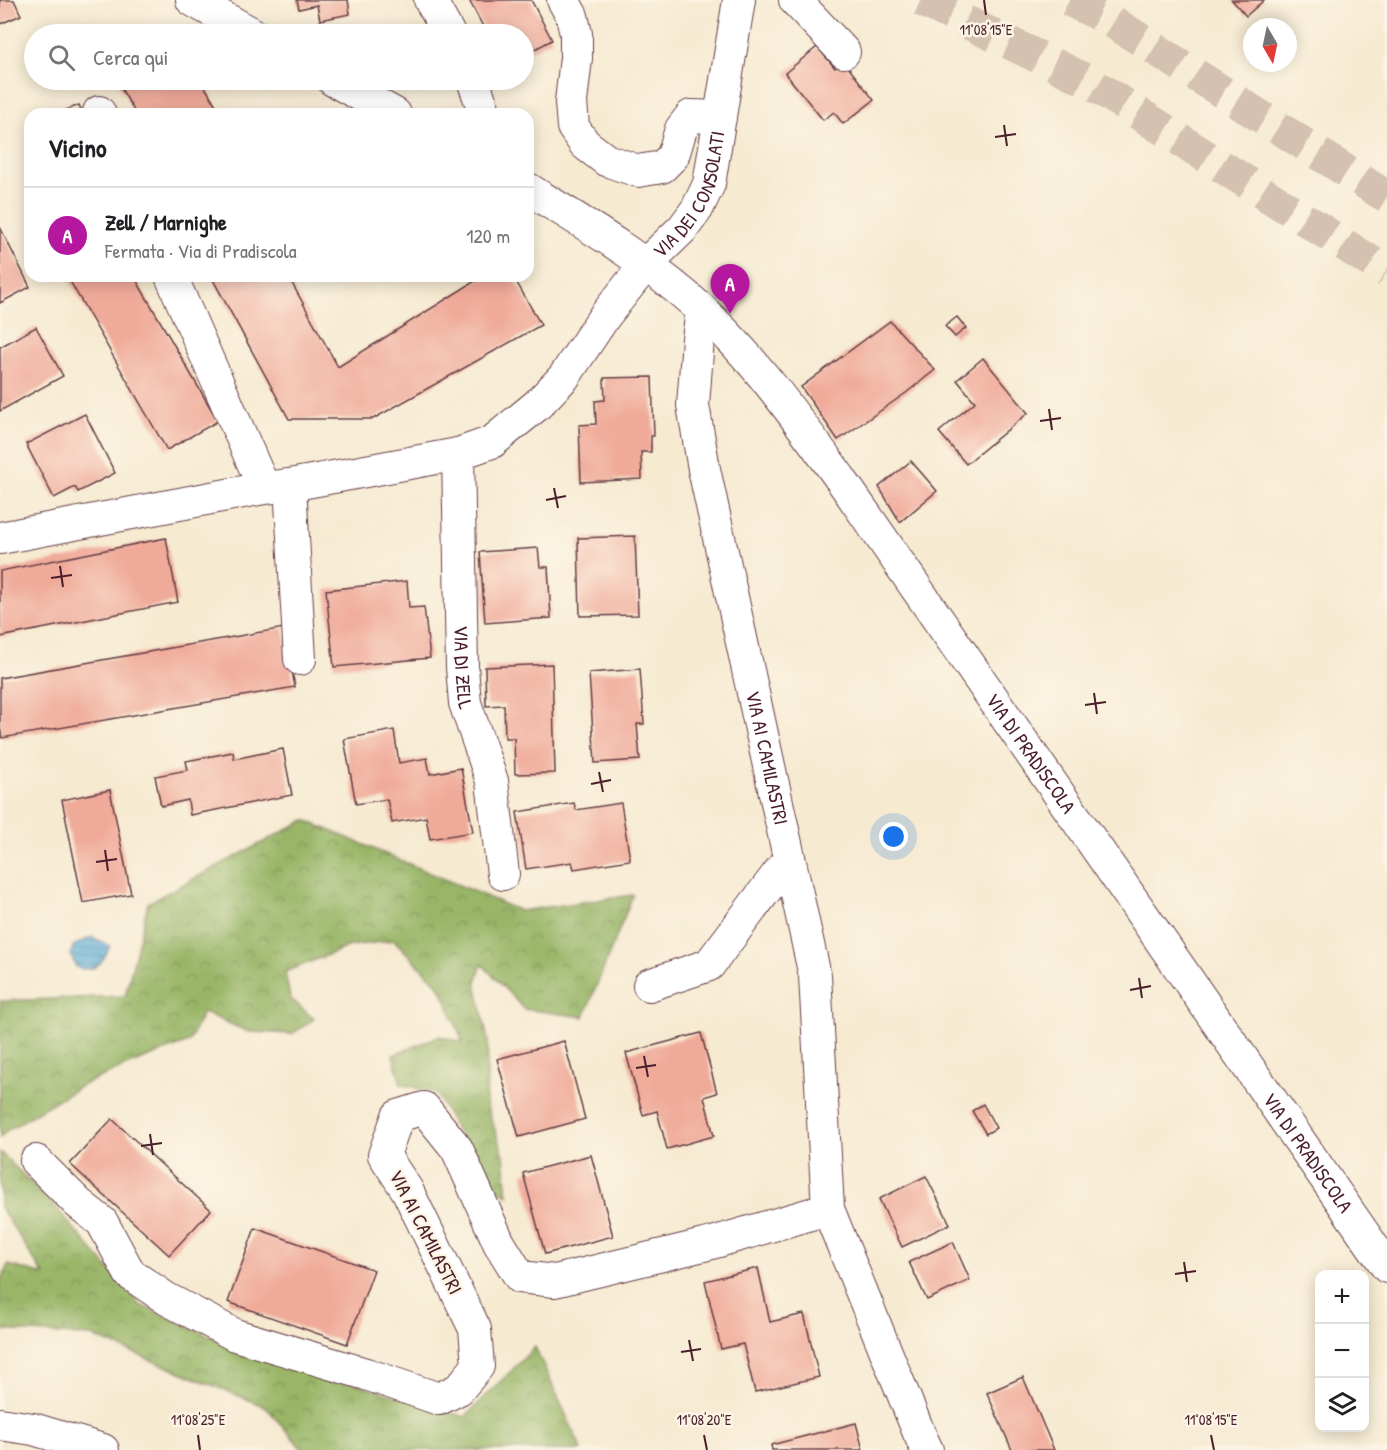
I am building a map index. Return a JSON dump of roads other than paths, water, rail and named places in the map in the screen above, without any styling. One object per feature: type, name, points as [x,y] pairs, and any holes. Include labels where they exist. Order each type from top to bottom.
[{"type":"street","points":[[192,0],[235,24]]},
{"type":"street","points":[[430,0],[443,24]]},
{"type":"street","name":"VIA DEI CONSOLATI","points":[[563,0],[572,16],[576,34],[571,102],[573,127],[585,144],[606,160],[638,171],[662,167],[673,156],[681,129],[692,116],[720,117]]},
{"type":"street","name":"VIA DEI CONSOLATI","points":[[645,265],[682,228],[697,209],[710,184],[739,0]]},
{"type":"street","points":[[795,0],[844,52]]},
{"type":"street","points":[[351,90],[384,108]]},
{"type":"street","points":[[477,90],[483,108]]},
{"type":"street","name":"VIA DI PRADISCOLA","points":[[534,193],[592,228],[684,295],[728,336],[778,393],[840,478],[1387,1267]]},
{"type":"street","points":[[0,538],[458,454],[492,442],[537,405],[564,377],[603,316],[645,265]]},
{"type":"street","points":[[174,282],[277,486],[300,659]]},
{"type":"street","name":"VIA AI CAMILASTRI","points":[[702,310],[693,405],[704,469],[815,976],[828,1209],[927,1450]]},
{"type":"street","name":"VIA DI ZELL","points":[[458,454],[462,667],[465,703],[492,782],[503,873]]},
{"type":"street","points":[[649,985],[709,965],[789,859]]},
{"type":"street","name":"VIA AI CAMILASTRI","points":[[36,1161],[78,1203],[102,1222],[130,1274],[167,1299],[235,1335],[366,1374],[439,1399],[459,1389],[478,1366],[475,1329],[406,1190],[384,1155],[398,1116],[424,1108],[457,1149],[499,1243],[520,1277],[555,1281],[712,1243],[828,1209]]},
{"type":"street","points":[[0,1424],[33,1429],[103,1450]]},
{"type":"water","points":[[92,937],[110,946],[107,952],[94,968],[76,967],[71,955],[73,946]]},
{"type":"tunnel","points":[[921,0],[1088,81],[1387,272]]},
{"type":"tunnel","points":[[1069,0],[1108,19],[1387,197]]},
{"type":"place","name":"Zell / Marnighe","points":[[730,314]]}]
